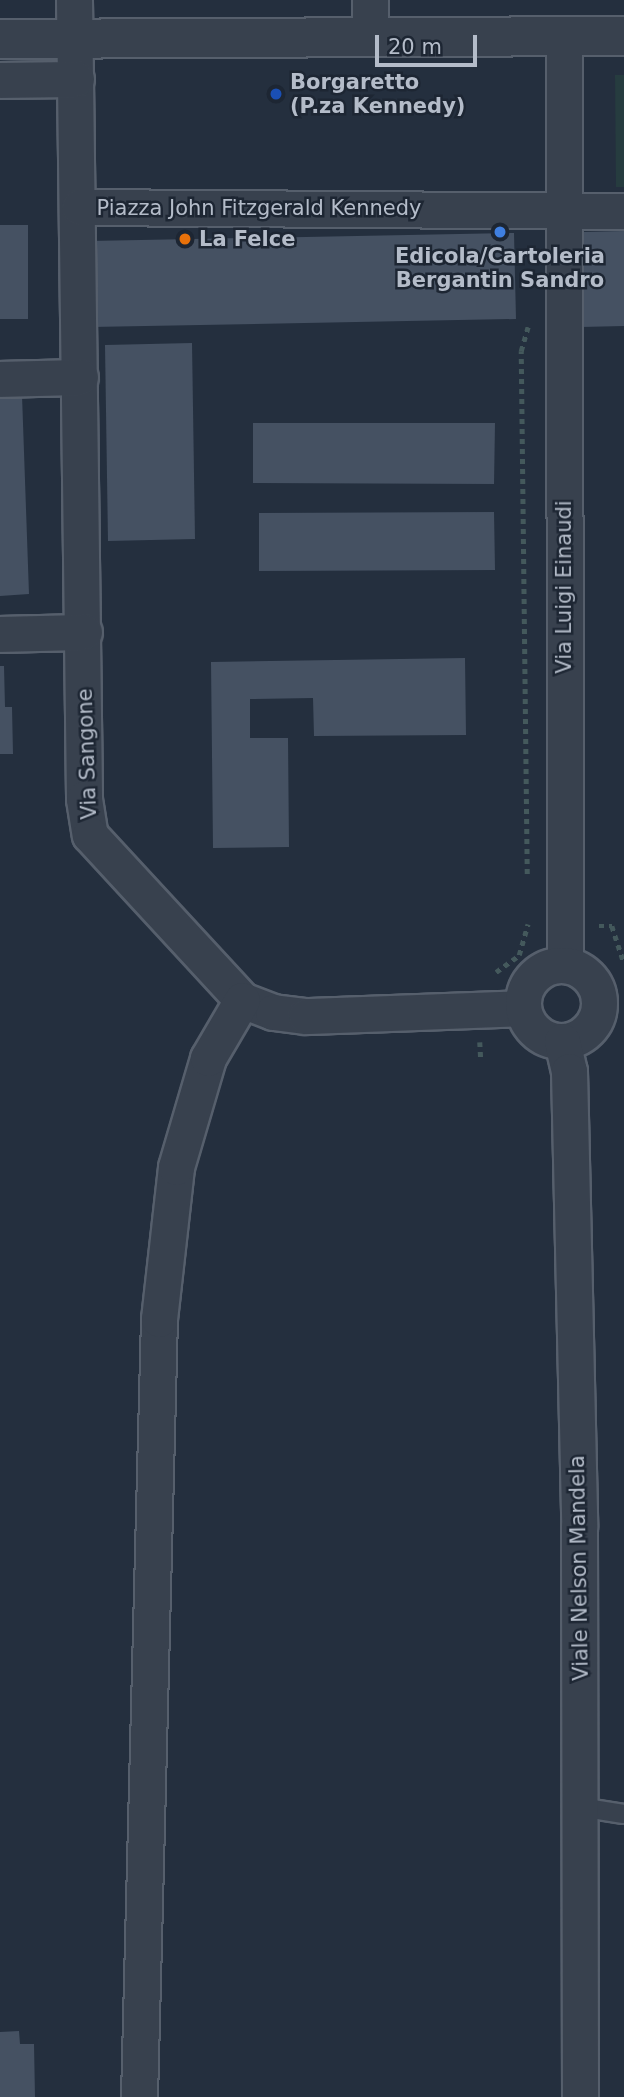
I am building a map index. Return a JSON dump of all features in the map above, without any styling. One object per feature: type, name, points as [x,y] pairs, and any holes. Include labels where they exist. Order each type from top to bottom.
[{"type":"street","name":"Piazza John Fitzgerald Kennedy","points":[[74,0],[79,207],[624,211]]},
{"type":"street","points":[[0,40],[75,39],[370,18],[564,36],[624,36]]},
{"type":"street","points":[[564,36],[565,209]]},
{"type":"street","points":[[0,80],[76,79]]},
{"type":"street","name":"Via Sangone","points":[[79,207],[84,799],[90,835],[242,1000],[273,1012],[306,1016],[523,1008]]},
{"type":"street","name":"Via Luigi Einaudi","points":[[565,209],[565,965]]},
{"type":"street","points":[[0,379],[80,377]]},
{"type":"street","points":[[0,634],[84,632]]},
{"type":"street","points":[[565,965],[588,976],[611,1013],[584,1032],[562,1041],[541,1035],[523,1008],[533,976],[565,965]]},
{"type":"street","points":[[139,2097],[159,1319],[176,1167],[208,1058],[242,1000]]},
{"type":"street","name":"Viale Nelson Mandela","points":[[562,1041],[569,1071],[580,1793],[580,2097]]},
{"type":"lane","points":[[580,1793],[592,1809],[624,1814]]},
{"type":"path","points":[[527,887],[521,351],[533,312]]},
{"type":"path","points":[[481,1059],[478,974],[501,971],[519,955],[527,914]]},
{"type":"green space","points":[[615,75],[624,75],[624,187],[616,187]]},
{"type":"building","points":[[0,225],[28,225],[28,319],[0,319]]},
{"type":"building","points":[[624,231],[624,326],[581,327],[583,232]]},
{"type":"building","points":[[514,233],[516,319],[91,327],[89,241]]},
{"type":"building","points":[[192,343],[195,539],[108,541],[105,345]]},
{"type":"building","points":[[22,395],[29,594],[0,596],[0,396]]},
{"type":"building","points":[[253,423],[495,423],[494,484],[253,483]]},
{"type":"building","points":[[494,512],[495,570],[259,571],[259,513]]},
{"type":"building","points":[[465,658],[466,735],[314,736],[313,698],[250,699],[250,738],[288,738],[289,847],[213,848],[211,662]]},
{"type":"building","points":[[0,666],[4,666],[5,707],[12,707],[13,754],[0,754]]},
{"type":"building","points":[[19,2031],[20,2044],[34,2044],[35,2097],[0,2097],[0,2032]]},
{"type":"place","name":"Borgaretto (P.za Kennedy)","points":[[276,94]]},
{"type":"place","name":"Edicola/Cartoleria Bergantin Sandro","points":[[500,232]]},
{"type":"place","name":"La Felce","points":[[185,239]]}]
